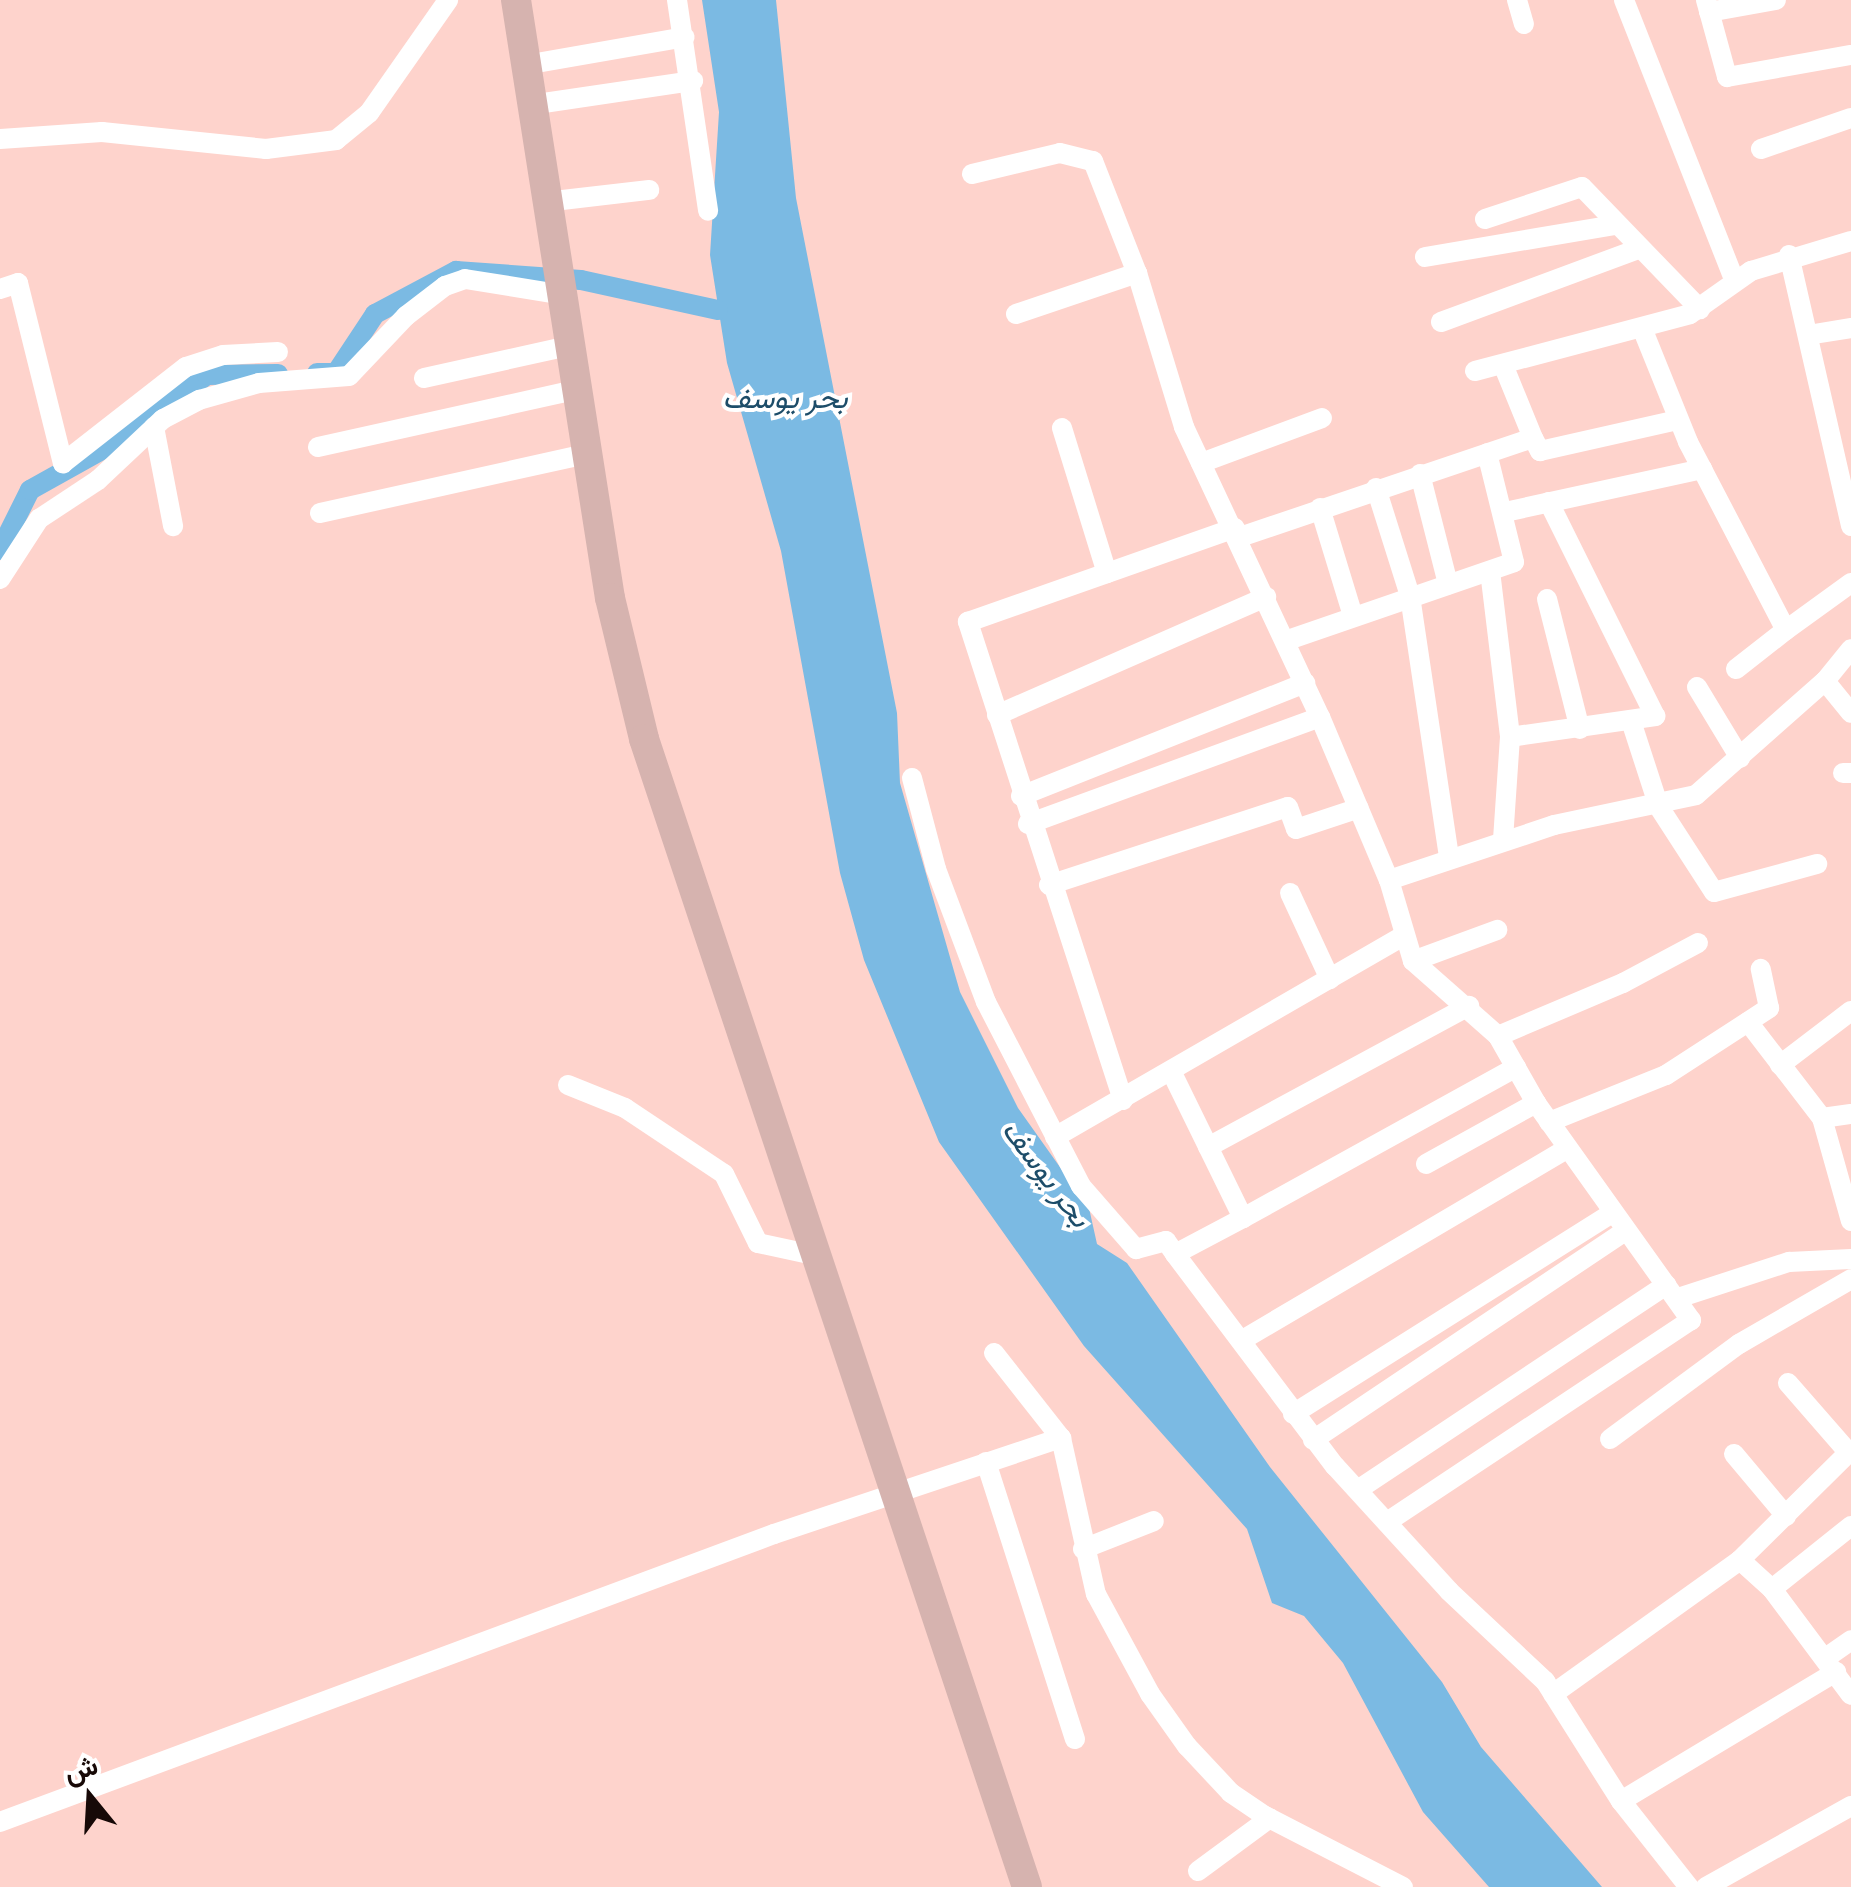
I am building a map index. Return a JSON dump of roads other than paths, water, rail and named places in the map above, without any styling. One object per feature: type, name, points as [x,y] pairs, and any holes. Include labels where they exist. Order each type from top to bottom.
[{"type":"street","points":[[0,139],[102,132],[266,149],[336,140],[369,113],[448,0]]},
{"type":"street","points":[[519,0],[530,105],[610,598],[644,739],[1027,1887]]},
{"type":"street","points":[[677,0],[693,80],[708,212]]},
{"type":"street","points":[[1517,0],[1524,24]]},
{"type":"street","points":[[1624,0],[1734,278]]},
{"type":"street","points":[[1776,0],[1708,6],[1727,77],[1851,55]]},
{"type":"street","points":[[525,65],[685,37]]},
{"type":"street","points":[[530,105],[693,80]]},
{"type":"street","points":[[1761,150],[1851,118]]},
{"type":"street","points":[[972,174],[1049,154],[1084,156],[1099,174],[1137,274],[1165,375],[1201,463],[1238,533],[1359,808],[1389,880],[1402,938],[1413,961],[1469,1006],[1498,1036],[1548,1122],[1691,1320],[1390,1520]]},
{"type":"street","points":[[1484,219],[1582,187],[1700,310]]},
{"type":"street","points":[[545,202],[649,190]]},
{"type":"street","points":[[1425,256],[1615,225]]},
{"type":"street","points":[[1476,371],[1504,367],[1700,310],[1734,278],[1788,255],[1851,241]]},
{"type":"street","points":[[1441,322],[1638,249]]},
{"type":"street","points":[[1788,255],[1851,526]]},
{"type":"street","points":[[1016,314],[1137,274]]},
{"type":"street","points":[[0,579],[39,520],[98,480],[154,427],[227,390],[349,376],[414,310],[466,279],[557,281]]},
{"type":"street","points":[[0,288],[18,283],[63,463],[186,368],[223,355],[278,352]]},
{"type":"street","points":[[1642,328],[1678,420],[1786,630]]},
{"type":"street","points":[[1808,334],[1851,328]]},
{"type":"street","points":[[424,378],[568,346]]},
{"type":"street","points":[[1504,367],[1540,451],[1678,420]]},
{"type":"street","points":[[318,448],[576,390]]},
{"type":"street","points":[[1201,463],[1322,418]]},
{"type":"street","points":[[154,427],[173,526]]},
{"type":"street","points":[[1062,428],[1107,572]]},
{"type":"street","points":[[1123,1100],[1028,824],[968,622],[1107,572],[1533,438]]},
{"type":"street","points":[[1286,641],[1515,560],[1487,453]]},
{"type":"street","points":[[320,513],[586,454]]},
{"type":"street","points":[[1505,512],[1702,469]]},
{"type":"street","points":[[1420,474],[1448,584]]},
{"type":"street","points":[[1376,488],[1410,596],[1449,858]]},
{"type":"street","points":[[1510,737],[1655,716],[1548,502]]},
{"type":"street","points":[[1320,508],[1353,616]]},
{"type":"street","points":[[1490,570],[1510,737],[1502,840]]},
{"type":"street","points":[[1736,669],[1851,583]]},
{"type":"street","points":[[997,715],[1266,597]]},
{"type":"street","points":[[1548,598],[1580,729]]},
{"type":"street","points":[[1389,880],[1502,840],[1659,807],[1696,795],[1826,681],[1851,649]]},
{"type":"street","points":[[1826,681],[1851,712]]},
{"type":"street","points":[[1020,796],[1305,683]]},
{"type":"street","points":[[1697,686],[1740,758]]},
{"type":"street","points":[[1028,824],[1320,716]]},
{"type":"street","points":[[1631,721],[1659,807],[1714,892],[1817,864]]},
{"type":"street","points":[[912,778],[936,869],[986,1002],[1082,1186],[1107,1208],[1130,1246],[1166,1240],[1244,1339],[1313,1440],[1390,1520],[1449,1592],[1553,1694],[1620,1801],[1689,1887]]},
{"type":"street","points":[[1049,885],[1288,807],[1296,828],[1359,808]]},
{"type":"street","points":[[1290,893],[1330,979]]},
{"type":"street","points":[[1413,961],[1497,930]]},
{"type":"street","points":[[1054,1137],[1402,938]]},
{"type":"street","points":[[1498,1036],[1623,984],[1698,943]]},
{"type":"street","points":[[1548,1122],[1666,1075],[1769,1008],[1761,969]]},
{"type":"street","points":[[1208,1147],[1469,1006]]},
{"type":"street","points":[[1780,1065],[1851,1011]]},
{"type":"street","points":[[1748,1022],[1822,1118],[1851,1221]]},
{"type":"street","points":[[1176,1254],[1516,1066]]},
{"type":"street","points":[[1171,1071],[1242,1218]]},
{"type":"street","points":[[568,1085],[625,1108],[724,1174],[758,1243],[814,1254]]},
{"type":"street","points":[[1426,1164],[1536,1104]]},
{"type":"street","points":[[1822,1118],[1851,1114]]},
{"type":"street","points":[[1244,1339],[1567,1148]]},
{"type":"street","points":[[1293,1414],[1611,1214]]},
{"type":"street","points":[[1313,1440],[1624,1232]]},
{"type":"street","points":[[1360,1489],[1672,1292],[1820,1256],[1851,1259]]},
{"type":"street","points":[[1610,1439],[1739,1344],[1851,1279]]},
{"type":"street","points":[[994,1352],[1061,1438],[1084,1549],[1112,1629],[1150,1694],[1231,1793],[1270,1818],[1403,1887]]},
{"type":"street","points":[[1553,1694],[1740,1560],[1850,1451],[1788,1382]]},
{"type":"street","points":[[0,1822],[893,1492],[1061,1438]]},
{"type":"street","points":[[1734,1454],[1786,1516]]},
{"type":"street","points":[[986,1462],[1075,1739]]},
{"type":"street","points":[[1084,1549],[1154,1521]]},
{"type":"street","points":[[1772,1589],[1851,1526]]},
{"type":"street","points":[[1740,1560],[1772,1589],[1832,1664],[1851,1695]]},
{"type":"street","points":[[1620,1801],[1832,1664],[1851,1640]]},
{"type":"street","points":[[1706,1887],[1851,1806]]},
{"type":"street","points":[[1198,1871],[1270,1818]]},
{"type":"water","name":"بحر يوسف","points":[[702,0],[776,0],[796,198],[897,713],[900,783],[960,992],[1018,1108],[1089,1208],[1097,1244],[1127,1263],[1270,1467],[1442,1682],[1481,1747],[1602,1887],[1489,1887],[1423,1812],[1343,1663],[1304,1616],[1272,1603],[1247,1529],[1084,1346],[939,1142],[864,960],[840,873],[781,551],[727,363],[710,255],[719,112]]},
{"type":"waterway","points":[[317,373],[336,373],[375,314],[456,271],[581,280],[718,310]]},
{"type":"waterway","points":[[0,550],[30,490],[114,443],[207,375],[278,374]]}]
